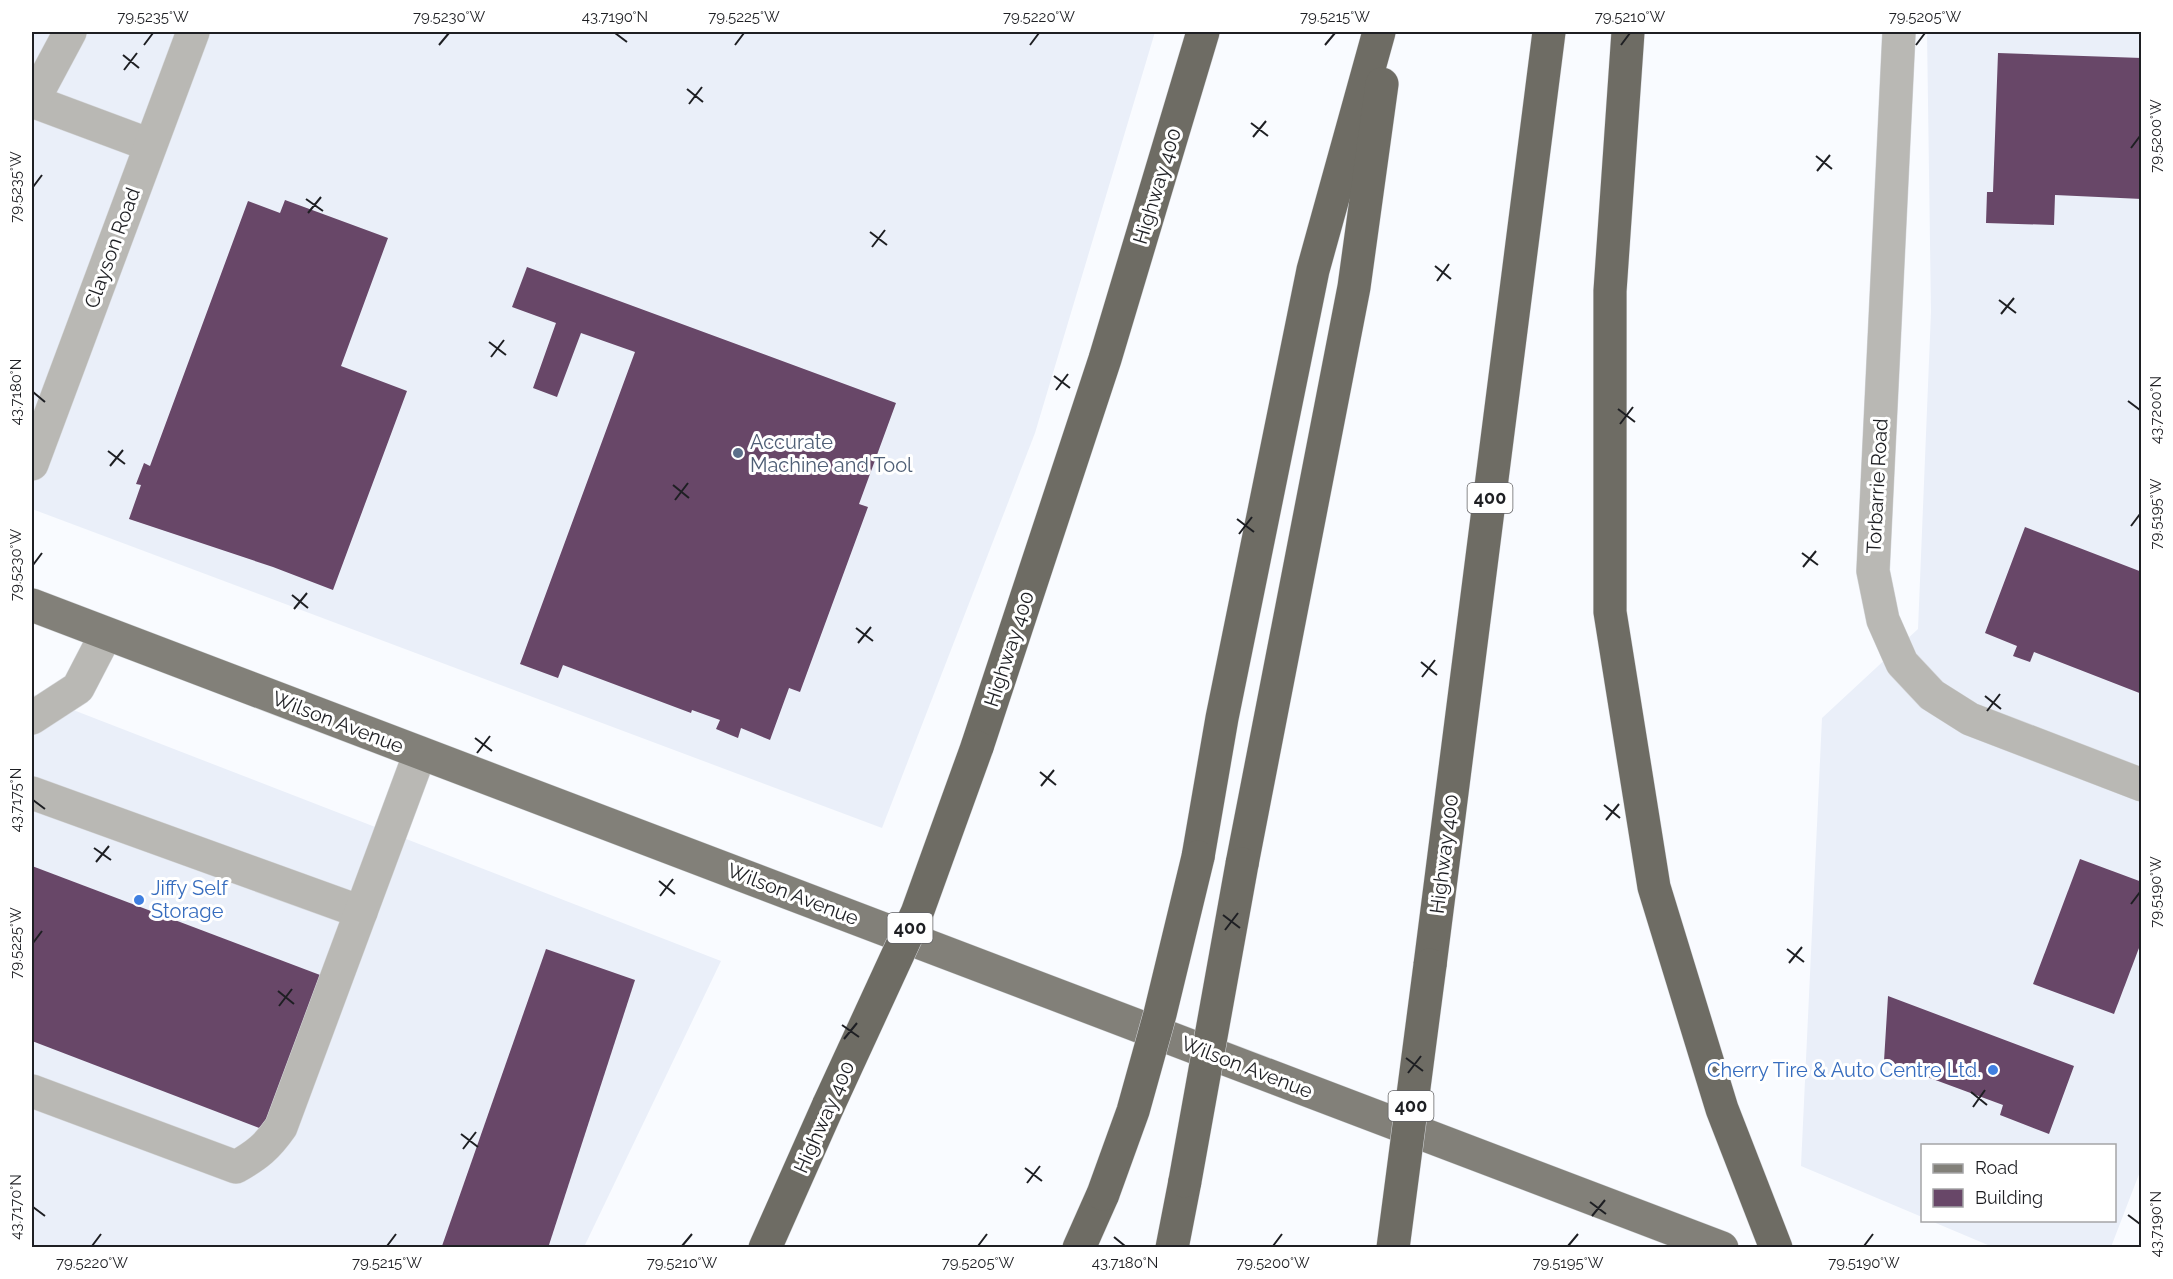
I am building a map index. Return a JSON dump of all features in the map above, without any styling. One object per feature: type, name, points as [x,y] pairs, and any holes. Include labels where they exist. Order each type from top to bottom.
[{"type":"highway","name":"Highway 400","points":[[765,1248],[917,913],[977,747],[1105,359],[1203,32]]},
{"type":"highway","points":[[1079,1248],[1103,1194],[1132,1111],[1160,1014],[1198,857],[1222,718],[1313,270],[1379,32]]},
{"type":"highway","points":[[1172,1248],[1242,864],[1354,287],[1389,32]]},
{"type":"highway","name":"Highway 400","points":[[1393,1248],[1549,32]]},
{"type":"highway","points":[[1628,32],[1610,291],[1610,612],[1654,887],[1722,1108],[1776,1248]]},
{"type":"main road","name":"Wilson Avenue","points":[[32,605],[1722,1248]]},
{"type":"street","points":[[70,32],[32,102],[150,145]]},
{"type":"street","name":"Clayson Road","points":[[32,464],[193,32]]},
{"type":"street","name":"Torbarrie Road","points":[[1899,32],[1873,571],[1883,620],[1902,663],[1932,695],[1970,719],[2142,785]]},
{"type":"street","points":[[32,718],[78,688],[106,633]]},
{"type":"street","points":[[32,1091],[236,1167],[257,1155],[281,1127],[420,753]]},
{"type":"street","points":[[32,793],[361,912]]},
{"type":"shaded area","points":[[32,32],[1155,32],[1035,433],[882,828],[32,509]]},
{"type":"shaded area","points":[[1927,32],[2141,32],[2141,1169],[2111,1247],[1995,1248],[1933,1222],[2116,1222],[2116,1144],[1921,1144],[1921,1217],[1801,1166],[1822,718],[1918,629],[1931,312]]},
{"type":"shaded area","points":[[32,694],[721,961],[584,1247],[32,1247]]},
{"type":"building","points":[[1998,53],[2142,58],[2142,199],[2055,195],[2054,225],[1986,223],[1987,192],[1993,192]]},
{"type":"building","points":[[285,200],[388,238],[341,366],[407,391],[333,590],[273,567],[129,519],[141,485],[136,484],[144,463],[150,466],[248,201],[280,213]]},
{"type":"building","name":"Accurate Machine and Tool","points":[[527,267],[896,403],[859,504],[868,507],[800,692],[789,688],[770,740],[741,728],[738,738],[716,729],[720,720],[692,710],[691,713],[563,665],[558,678],[520,664],[635,352],[581,333],[557,397],[533,388],[556,323],[512,307]]},
{"type":"building","points":[[2025,527],[2142,572],[2142,694],[2034,652],[2030,662],[2013,656],[2017,646],[1985,633]]},
{"type":"building","points":[[2080,859],[2142,882],[2142,940],[2114,1014],[2033,984]]},
{"type":"building","points":[[32,866],[328,978],[270,1132],[32,1041]]},
{"type":"building","points":[[546,949],[635,980],[548,1248],[442,1246]]},
{"type":"building","points":[[1888,996],[2074,1066],[2049,1134],[2000,1115],[2003,1105],[1884,1061]]},
{"type":"place","name":"Accurate Machine and Tool","points":[[738,453]]},
{"type":"place","name":"Jiffy Self Storage","points":[[139,900]]},
{"type":"place","name":"Cherry Tire & Auto Centre Ltd.","points":[[1993,1070]]}]
